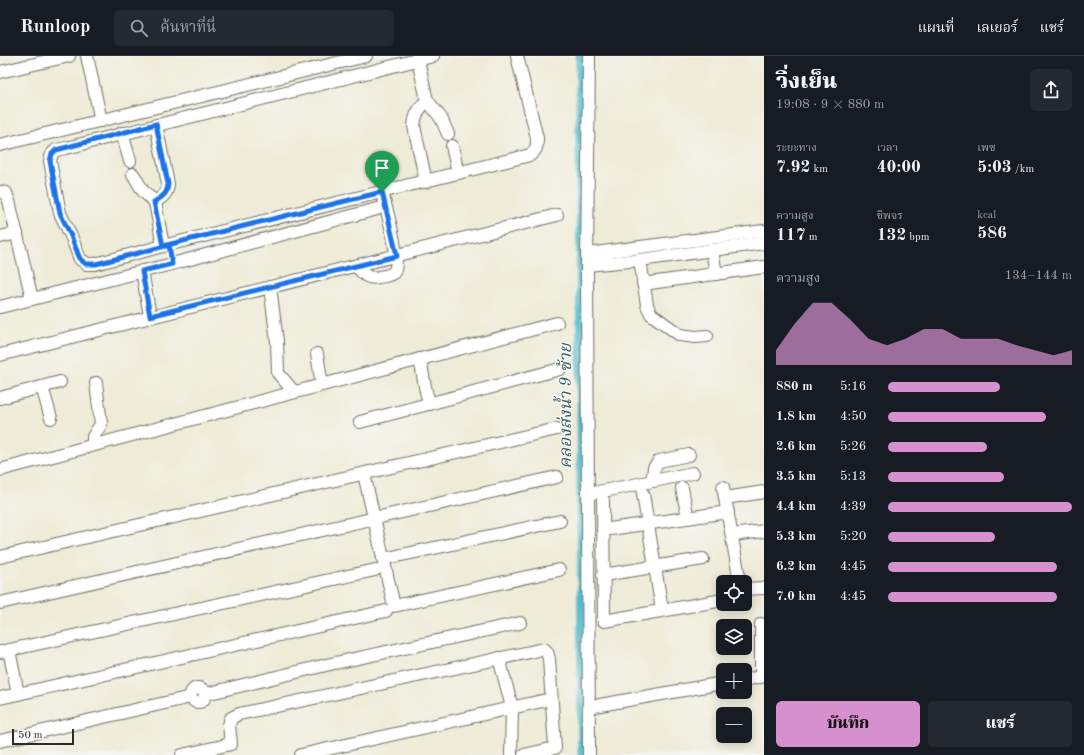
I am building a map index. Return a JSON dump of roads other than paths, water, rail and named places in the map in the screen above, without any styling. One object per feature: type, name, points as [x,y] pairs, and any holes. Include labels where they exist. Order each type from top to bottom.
[{"type":"street","points":[[0,72],[69,56]]},
{"type":"street","points":[[87,56],[101,121]]},
{"type":"street","points":[[0,145],[366,56]]},
{"type":"street","points":[[433,56],[418,58],[56,150],[52,154],[50,169],[60,213],[80,259],[86,264],[96,264],[530,155],[535,152],[537,138],[517,56]]},
{"type":"street","points":[[589,56],[587,260],[589,755]]},
{"type":"street","points":[[418,58],[427,100],[441,118],[448,134]]},
{"type":"street","points":[[426,182],[414,126],[417,110],[427,100]]},
{"type":"street","points":[[154,202],[164,195],[167,191],[168,184],[156,124]]},
{"type":"street","points":[[122,133],[130,161]]},
{"type":"street","points":[[452,146],[458,173]]},
{"type":"street","points":[[133,174],[143,191],[154,202],[172,264]]},
{"type":"street","points":[[0,192],[6,193],[8,197],[32,299]]},
{"type":"street","points":[[356,266],[364,276],[375,278],[390,275],[396,268],[397,256],[382,192]]},
{"type":"street","points":[[0,307],[172,264],[377,209]]},
{"type":"street","points":[[0,355],[150,316],[397,256],[557,215]]},
{"type":"street","points":[[587,260],[764,231]]},
{"type":"street","points":[[0,237],[17,233]]},
{"type":"street","points":[[587,260],[640,260],[764,243]]},
{"type":"street","points":[[712,250],[716,274]]},
{"type":"street","points":[[640,260],[647,305],[651,314],[680,335],[696,337],[707,336]]},
{"type":"street","points":[[643,284],[764,267]]},
{"type":"street","points":[[142,271],[150,316]]},
{"type":"street","points":[[270,287],[277,341],[278,373],[294,392]]},
{"type":"street","points":[[0,470],[557,323]]},
{"type":"street","points":[[317,354],[322,385]]},
{"type":"street","points":[[420,359],[426,392],[430,404]]},
{"type":"street","points":[[360,422],[560,369]]},
{"type":"street","points":[[0,398],[60,382]]},
{"type":"street","points":[[93,445],[94,437],[101,424],[96,383]]},
{"type":"street","points":[[42,387],[51,418]]},
{"type":"street","points":[[0,557],[557,429]]},
{"type":"street","points":[[652,481],[654,468],[659,461],[688,456]]},
{"type":"street","points":[[588,494],[692,473]]},
{"type":"street","points":[[364,474],[394,606],[559,570]]},
{"type":"street","points":[[0,603],[557,477]]},
{"type":"street","points":[[682,488],[688,518]]},
{"type":"street","points":[[741,575],[724,492],[764,492]]},
{"type":"street","points":[[643,494],[662,610]]},
{"type":"street","points":[[603,500],[604,621],[716,601]]},
{"type":"street","points":[[603,530],[728,512]]},
{"type":"street","points":[[383,558],[560,520]]},
{"type":"street","points":[[732,535],[764,531]]},
{"type":"street","points":[[603,575],[703,559]]},
{"type":"street","points":[[18,694],[4,651],[375,570]]},
{"type":"street","points":[[752,588],[764,588]]},
{"type":"street","points":[[0,698],[386,611]]},
{"type":"street","points":[[0,741],[191,697],[196,702],[200,702],[203,701],[206,694],[326,665],[520,623]]},
{"type":"street","points":[[752,679],[763,677],[760,624]]},
{"type":"street","points":[[182,755],[232,749],[229,725],[231,718],[240,714],[544,649],[547,652],[549,659],[555,748],[524,755]]},
{"type":"street","points":[[499,658],[512,707],[511,755]]},
{"type":"street","points":[[589,707],[716,685]]},
{"type":"street","points":[[301,755],[551,698]]},
{"type":"waterway","name":"คลองส่งน้ำ 9 ซ้าย","points":[[580,56],[582,755]]}]
